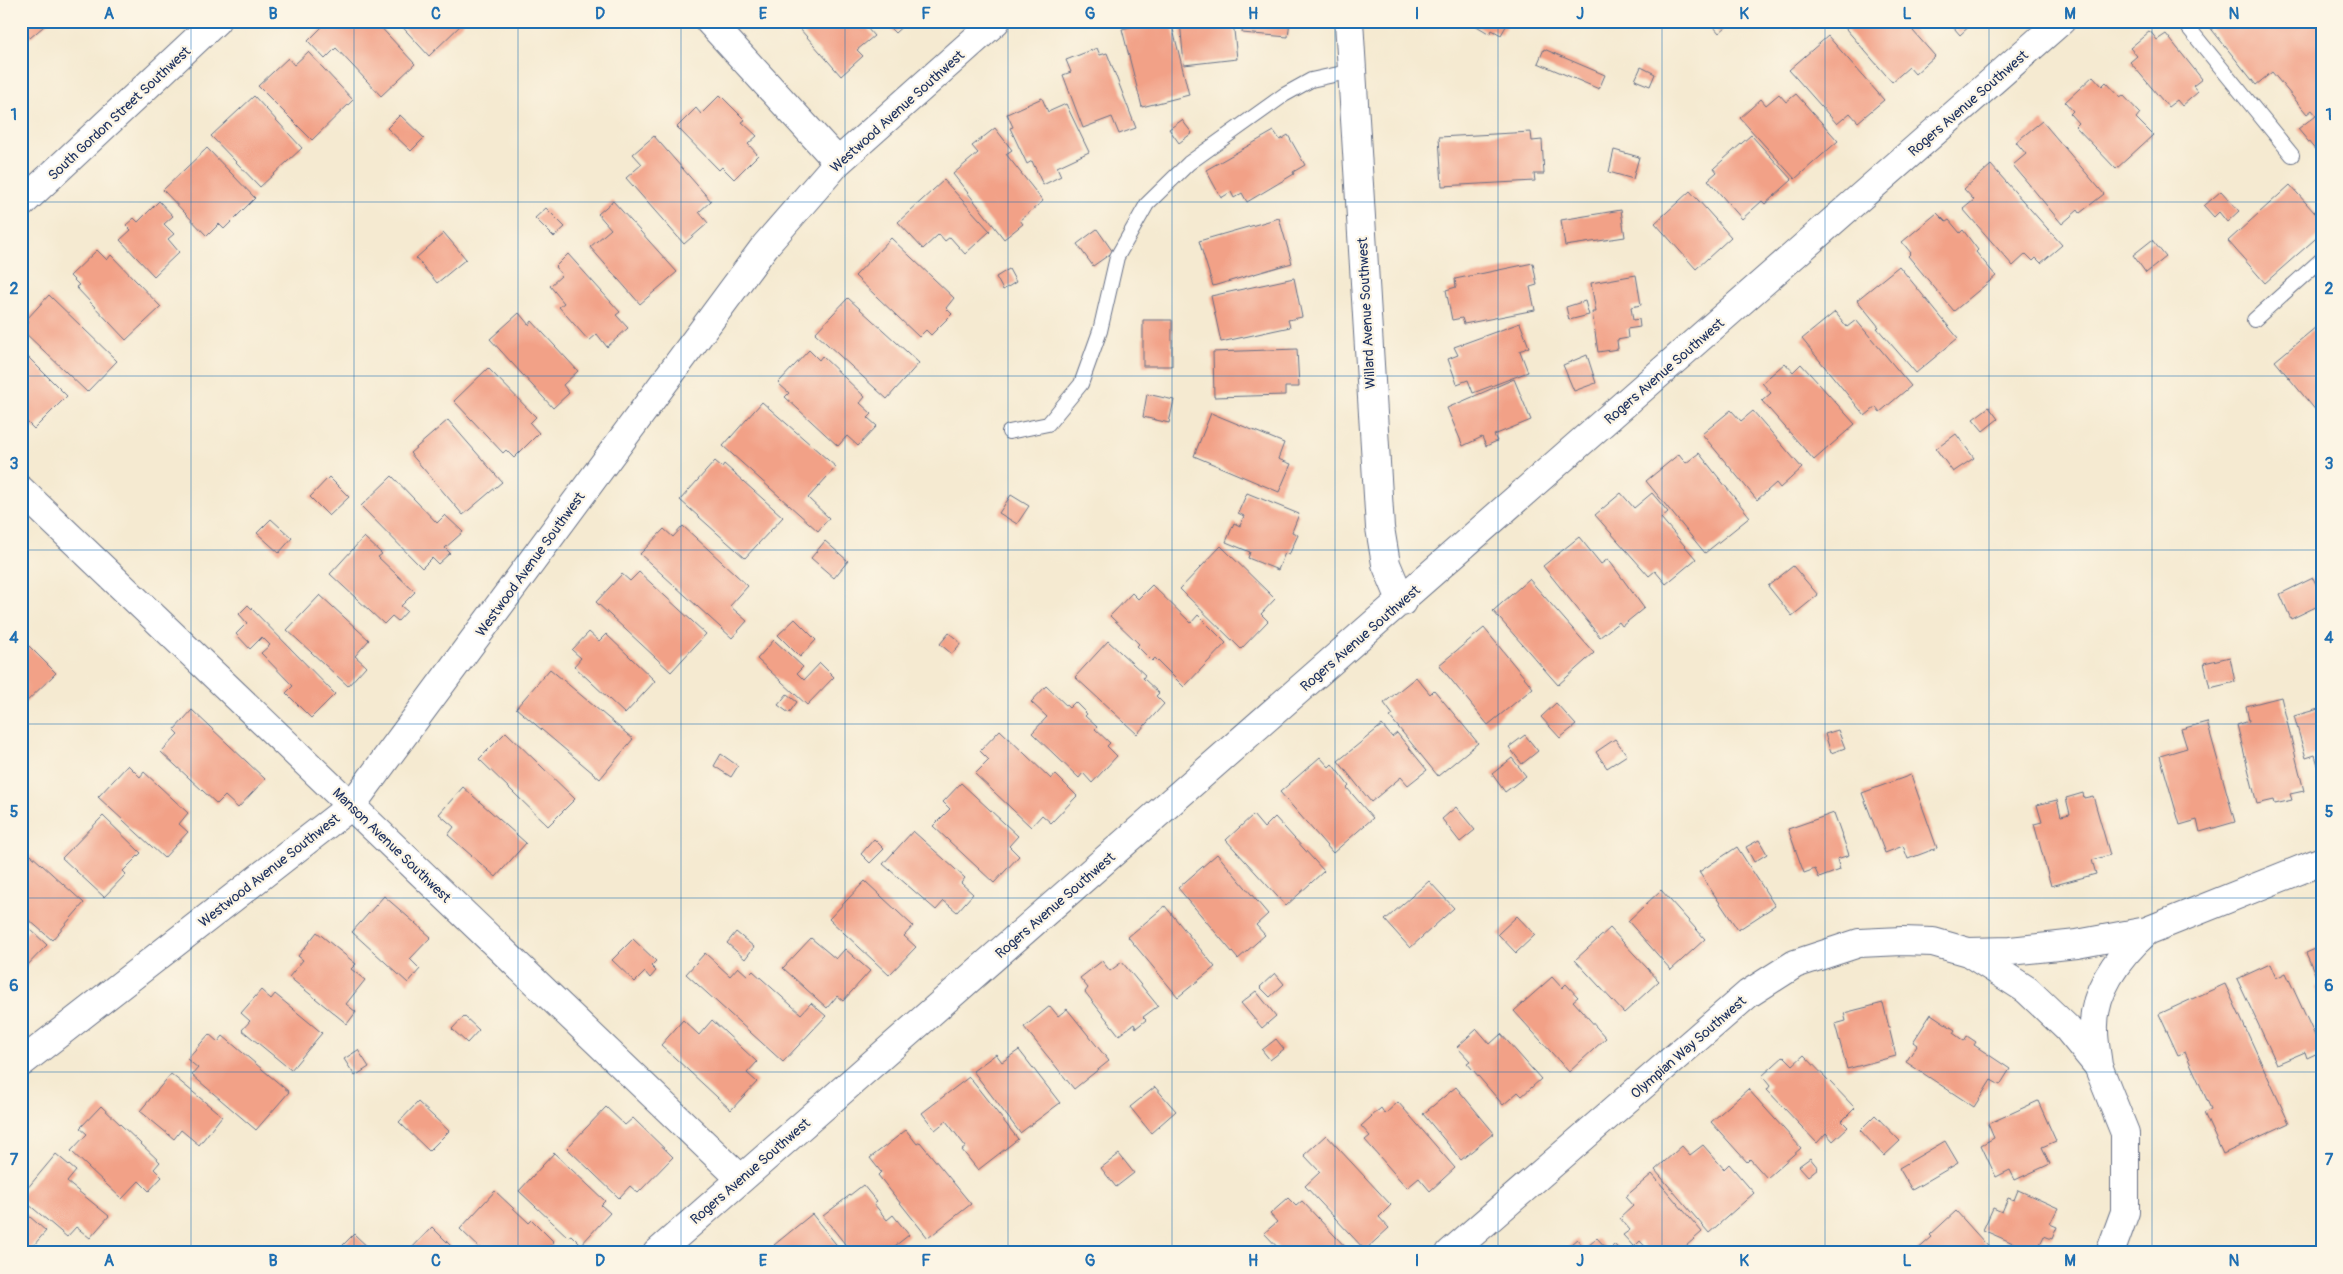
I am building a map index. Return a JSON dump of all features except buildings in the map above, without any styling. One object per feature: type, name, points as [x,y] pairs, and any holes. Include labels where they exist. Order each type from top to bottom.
[{"type":"street","name":"South Gordon Street Southwest","points":[[21,204],[216,21]]},
{"type":"street","points":[[709,21],[838,162]]},
{"type":"street","name":"Westwood Avenue Southwest","points":[[21,1063],[351,806],[765,246],[838,162],[996,21]]},
{"type":"street","name":"Willard Avenue Southwest","points":[[1349,21],[1380,528],[1386,564],[1402,602]]},
{"type":"street","name":"Rogers Avenue Southwest","points":[[657,1253],[1402,602],[2061,21]]},
{"type":"street","name":"Manson Avenue Southwest","points":[[21,490],[741,1179]]},
{"type":"street","name":"Olympian Way Southwest","points":[[1968,952],[2010,951],[2077,944],[2146,931],[2322,861]]},
{"type":"street","name":"Olympian Way Southwest","points":[[2098,1066],[2094,1031],[2096,1005],[2103,985],[2117,960],[2146,931]]},
{"type":"street","name":"Olympian Way Southwest","points":[[1450,1253],[1748,994],[1795,964],[1859,943],[1933,942],[1968,952],[2027,990],[2067,1028],[2098,1066]]},
{"type":"street","points":[[2098,1066],[2125,1133],[2125,1212],[2110,1253]]},
{"type":"lane","points":[[2183,21],[2292,155]]},
{"type":"lane","points":[[1009,432],[1048,424],[1081,384],[1100,331],[1117,257],[1147,204],[1189,163],[1284,95],[1311,80],[1352,71]]},
{"type":"lane","points":[[2254,320],[2322,259]]}]
